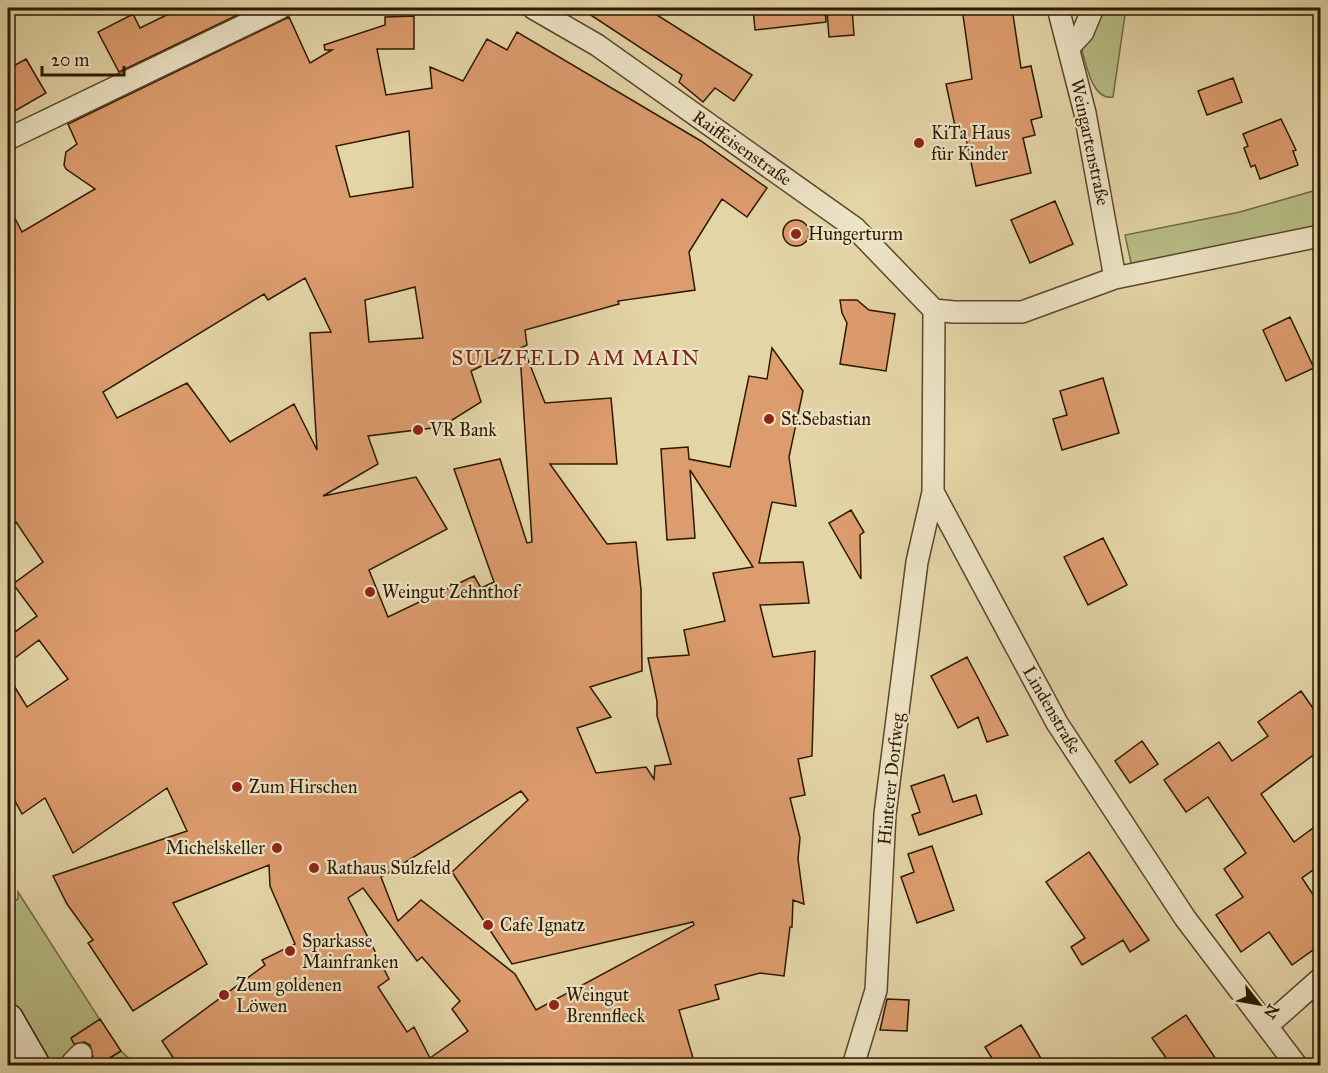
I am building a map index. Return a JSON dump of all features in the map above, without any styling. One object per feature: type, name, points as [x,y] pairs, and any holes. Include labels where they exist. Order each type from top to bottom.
[{"type":"main road","points":[[8,1019],[35,1065]]},
{"type":"street","points":[[8,139],[280,8]]},
{"type":"street","name":"Raiffeisenstraße","points":[[533,8],[597,45],[855,228],[934,309]]},
{"type":"street","name":"Weingartenstraße","points":[[1058,8],[1070,46],[1108,226],[1115,278]]},
{"type":"street","points":[[1070,46],[1083,32],[1093,8]]},
{"type":"street","points":[[934,309],[954,312],[1022,312],[1115,278],[1320,236]]},
{"type":"street","name":"Lindenstraße","points":[[934,309],[933,492],[1057,723],[1185,918],[1297,1065]]},
{"type":"street","name":"Hinterer Dorfweg","points":[[853,1065],[876,990],[885,814],[917,562],[933,492]]},
{"type":"street","points":[[1267,1026],[1320,979]]},
{"type":"green space","points":[[1098,8],[1126,8],[1113,97],[1105,96],[1094,86],[1080,43]]},
{"type":"green space","points":[[1320,189],[1320,233],[1133,272],[1125,235],[1240,212]]},
{"type":"green space","points":[[18,892],[100,1020],[71,1038],[88,1065],[8,1065],[8,904],[18,899]]},
{"type":"green space","points":[[121,1051],[136,1065],[98,1066]]},
{"type":"building","points":[[181,8],[252,8],[119,72],[98,32],[133,14],[140,28]]},
{"type":"building","points":[[580,8],[646,8],[752,75],[734,101],[715,88],[703,102],[679,82],[682,75]]},
{"type":"building","points":[[753,8],[825,8],[826,22],[755,30]]},
{"type":"building","points":[[962,8],[1012,8],[1021,68],[1031,66],[1042,117],[1031,120],[1035,135],[1023,138],[1031,173],[976,186],[965,134],[963,135],[960,124],[955,126],[946,84],[972,79]]},
{"type":"building","points":[[852,9],[854,35],[829,37],[827,11]]},
{"type":"building","points":[[414,16],[414,49],[377,49],[386,95],[432,88],[430,67],[463,81],[487,39],[507,50],[517,32],[701,141],[767,188],[747,217],[722,199],[689,252],[695,290],[618,301],[619,304],[525,330],[527,345],[471,371],[481,402],[441,427],[368,436],[378,464],[323,496],[416,477],[447,529],[369,570],[388,617],[474,576],[481,588],[494,582],[454,469],[500,459],[527,543],[532,542],[520,353],[525,352],[545,403],[611,398],[617,464],[550,464],[607,544],[636,542],[641,590],[642,671],[590,687],[611,717],[577,728],[596,773],[646,767],[654,779],[655,766],[671,764],[657,716],[657,701],[648,658],[689,655],[684,630],[725,621],[713,573],[753,567],[690,470],[695,538],[667,540],[661,449],[688,447],[689,459],[730,467],[749,376],[767,379],[772,348],[803,391],[789,457],[796,506],[772,502],[759,563],[803,562],[809,603],[760,605],[773,657],[815,651],[812,756],[798,759],[805,795],[790,798],[800,838],[798,859],[804,904],[793,900],[792,927],[790,927],[784,976],[760,973],[715,985],[719,999],[679,1010],[695,1065],[178,1065],[162,1041],[265,965],[262,960],[295,944],[270,886],[269,865],[173,903],[207,964],[133,1011],[88,943],[93,940],[67,904],[53,876],[187,831],[167,788],[73,853],[45,798],[22,814],[8,788],[8,676],[27,707],[68,679],[39,640],[8,663],[8,637],[37,616],[13,584],[43,562],[16,522],[8,527],[8,205],[22,232],[95,189],[66,169],[64,165],[66,152],[77,144],[68,124],[289,17],[310,63],[332,50],[325,50],[324,45],[385,25],[385,17]],"holes":[[[409,131],[413,187],[350,197],[336,146]],[[305,278],[331,332],[310,333],[317,450],[294,404],[230,442],[187,383],[117,418],[103,392],[264,294],[268,300]],[[415,287],[423,338],[369,342],[365,300]],[[521,791],[528,800],[452,872],[512,964],[693,922],[694,925],[536,1010],[515,974],[421,900],[398,921],[381,877]],[[363,888],[417,961],[422,957],[460,1001],[452,1009],[468,1031],[430,1058],[414,1027],[407,1032],[378,987],[389,979],[348,898]]]},
{"type":"building","points":[[26,59],[46,93],[8,115],[8,69]]},
{"type":"building","points":[[1233,78],[1242,102],[1207,115],[1198,91]]},
{"type":"building","points":[[1281,119],[1296,150],[1293,151],[1298,165],[1260,179],[1255,165],[1251,167],[1244,148],[1248,146],[1243,134]]},
{"type":"building","points":[[1055,201],[1073,244],[1030,263],[1011,220]]},
{"type":"building","name":"Hungerturm","points":[[796,220],[805,224],[809,233],[805,242],[796,246],[787,242],[783,233],[787,224]]},
{"type":"building","points":[[840,300],[857,300],[869,310],[895,314],[886,371],[840,364],[847,323],[842,313]]},
{"type":"building","points":[[1290,317],[1314,368],[1286,381],[1263,330]]},
{"type":"building","points":[[1103,378],[1119,433],[1062,450],[1053,419],[1067,415],[1060,391]]},
{"type":"building","points":[[851,510],[864,532],[860,535],[861,579],[829,523]]},
{"type":"building","points":[[1103,538],[1127,585],[1088,605],[1064,557]]},
{"type":"building","points":[[967,657],[1008,735],[987,742],[978,717],[958,728],[931,676]]},
{"type":"building","points":[[1301,691],[1320,718],[1320,750],[1261,794],[1294,842],[1320,823],[1320,865],[1302,878],[1320,905],[1320,945],[1292,965],[1269,932],[1241,952],[1216,915],[1243,897],[1224,869],[1246,853],[1208,797],[1186,812],[1164,780],[1219,742],[1232,761],[1268,736],[1258,722]]},
{"type":"building","points":[[1142,741],[1158,764],[1130,783],[1115,761]]},
{"type":"building","points":[[944,775],[953,802],[976,795],[982,814],[919,835],[912,815],[920,812],[911,786]]},
{"type":"building","points":[[932,846],[954,910],[917,923],[901,877],[914,872],[908,854]]},
{"type":"building","points":[[1089,852],[1149,940],[1130,952],[1123,940],[1082,965],[1071,947],[1085,938],[1046,882]]},
{"type":"building","points":[[887,999],[909,1000],[907,1031],[880,1030]]},
{"type":"building","points":[[1186,1015],[1220,1065],[1171,1065],[1152,1038]]},
{"type":"building","points":[[100,1019],[121,1051],[98,1065],[88,1065],[93,1057],[90,1045],[84,1042],[74,1044],[71,1038]]},
{"type":"building","points":[[1021,1025],[1045,1065],[996,1065],[985,1047]]},
{"type":"place","name":"KiTa Haus für Kinder","points":[[919,143]]},
{"type":"place","name":"Hungerturm","points":[[796,234]]},
{"type":"place","name":"St.Sebastian","points":[[769,419]]},
{"type":"place","name":"VR Bank","points":[[418,430]]},
{"type":"place","name":"Weingut Zehnthof","points":[[370,592]]},
{"type":"place","name":"Zum Hirschen","points":[[237,787]]},
{"type":"place","name":"Michelskeller","points":[[277,848]]},
{"type":"place","name":"Rathaus Sulzfeld","points":[[314,868]]},
{"type":"place","name":"Cafe Ignatz","points":[[488,925]]},
{"type":"place","name":"Sparkasse Mainfranken","points":[[290,951]]},
{"type":"place","name":"Zum goldenen Löwen","points":[[224,995]]},
{"type":"place","name":"Weingut Brennfleck","points":[[554,1005]]},
{"type":"district","name":"SULZFELD AM MAIN","points":[[576,358]]}]
